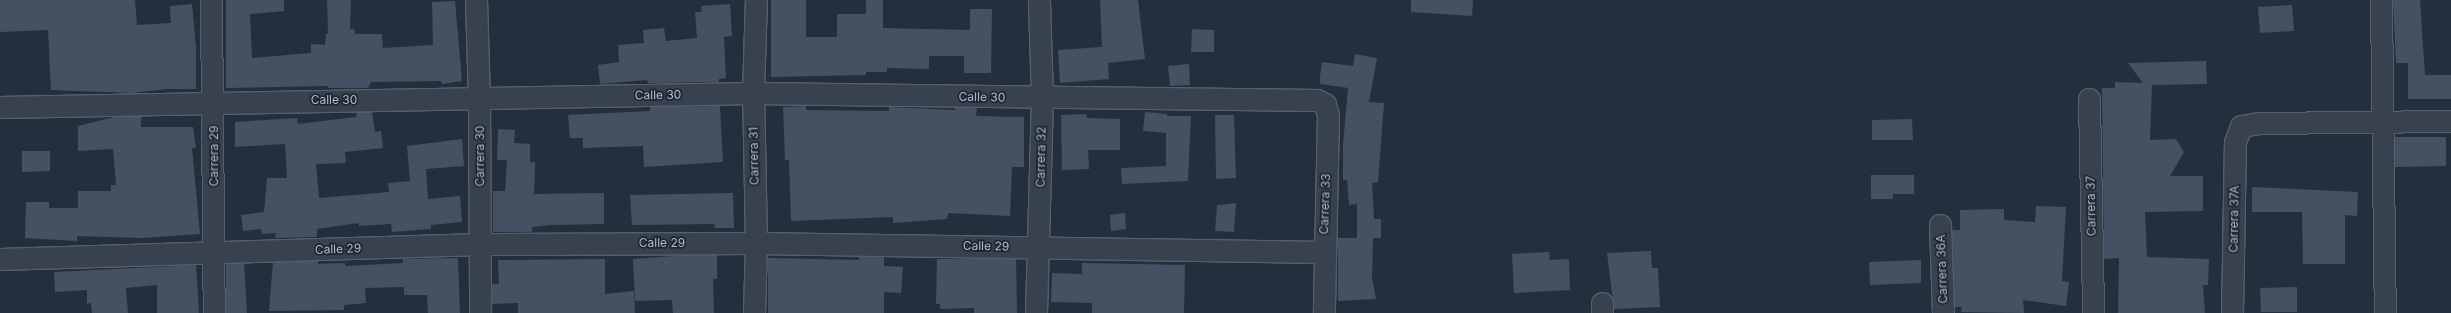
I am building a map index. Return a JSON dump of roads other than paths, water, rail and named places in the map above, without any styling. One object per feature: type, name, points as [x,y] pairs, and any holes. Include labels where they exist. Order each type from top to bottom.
[{"type":"street","name":"Carrera 29","points":[[212,0],[214,101],[214,313]]},
{"type":"street","name":"Carrera 30","points":[[476,0],[480,100],[480,313]]},
{"type":"street","name":"Carrera 31","points":[[754,313],[756,243],[753,93],[756,0]]},
{"type":"street","name":"Carrera 32","points":[[1036,313],[1042,98],[1039,0]]},
{"type":"street","points":[[2381,0],[2385,313]]},
{"type":"street","name":"Calle 30","points":[[0,107],[214,101],[480,100],[753,93],[1042,98],[1316,100]]},
{"type":"street","name":"Carrera 37","points":[[2089,99],[2093,313]]},
{"type":"street","name":"Carrera 33","points":[[1316,100],[1325,104],[1328,115],[1324,252],[1324,313]]},
{"type":"street","points":[[2382,123],[2451,121]]},
{"type":"street","name":"Carrera 37A","points":[[2232,313],[2235,142],[2241,126],[2259,123],[2382,123]]},
{"type":"street","name":"Carrera 36A","points":[[1940,225],[1943,313]]},
{"type":"street","name":"Calle 29","points":[[0,259],[480,244],[756,243],[1324,252]]}]
